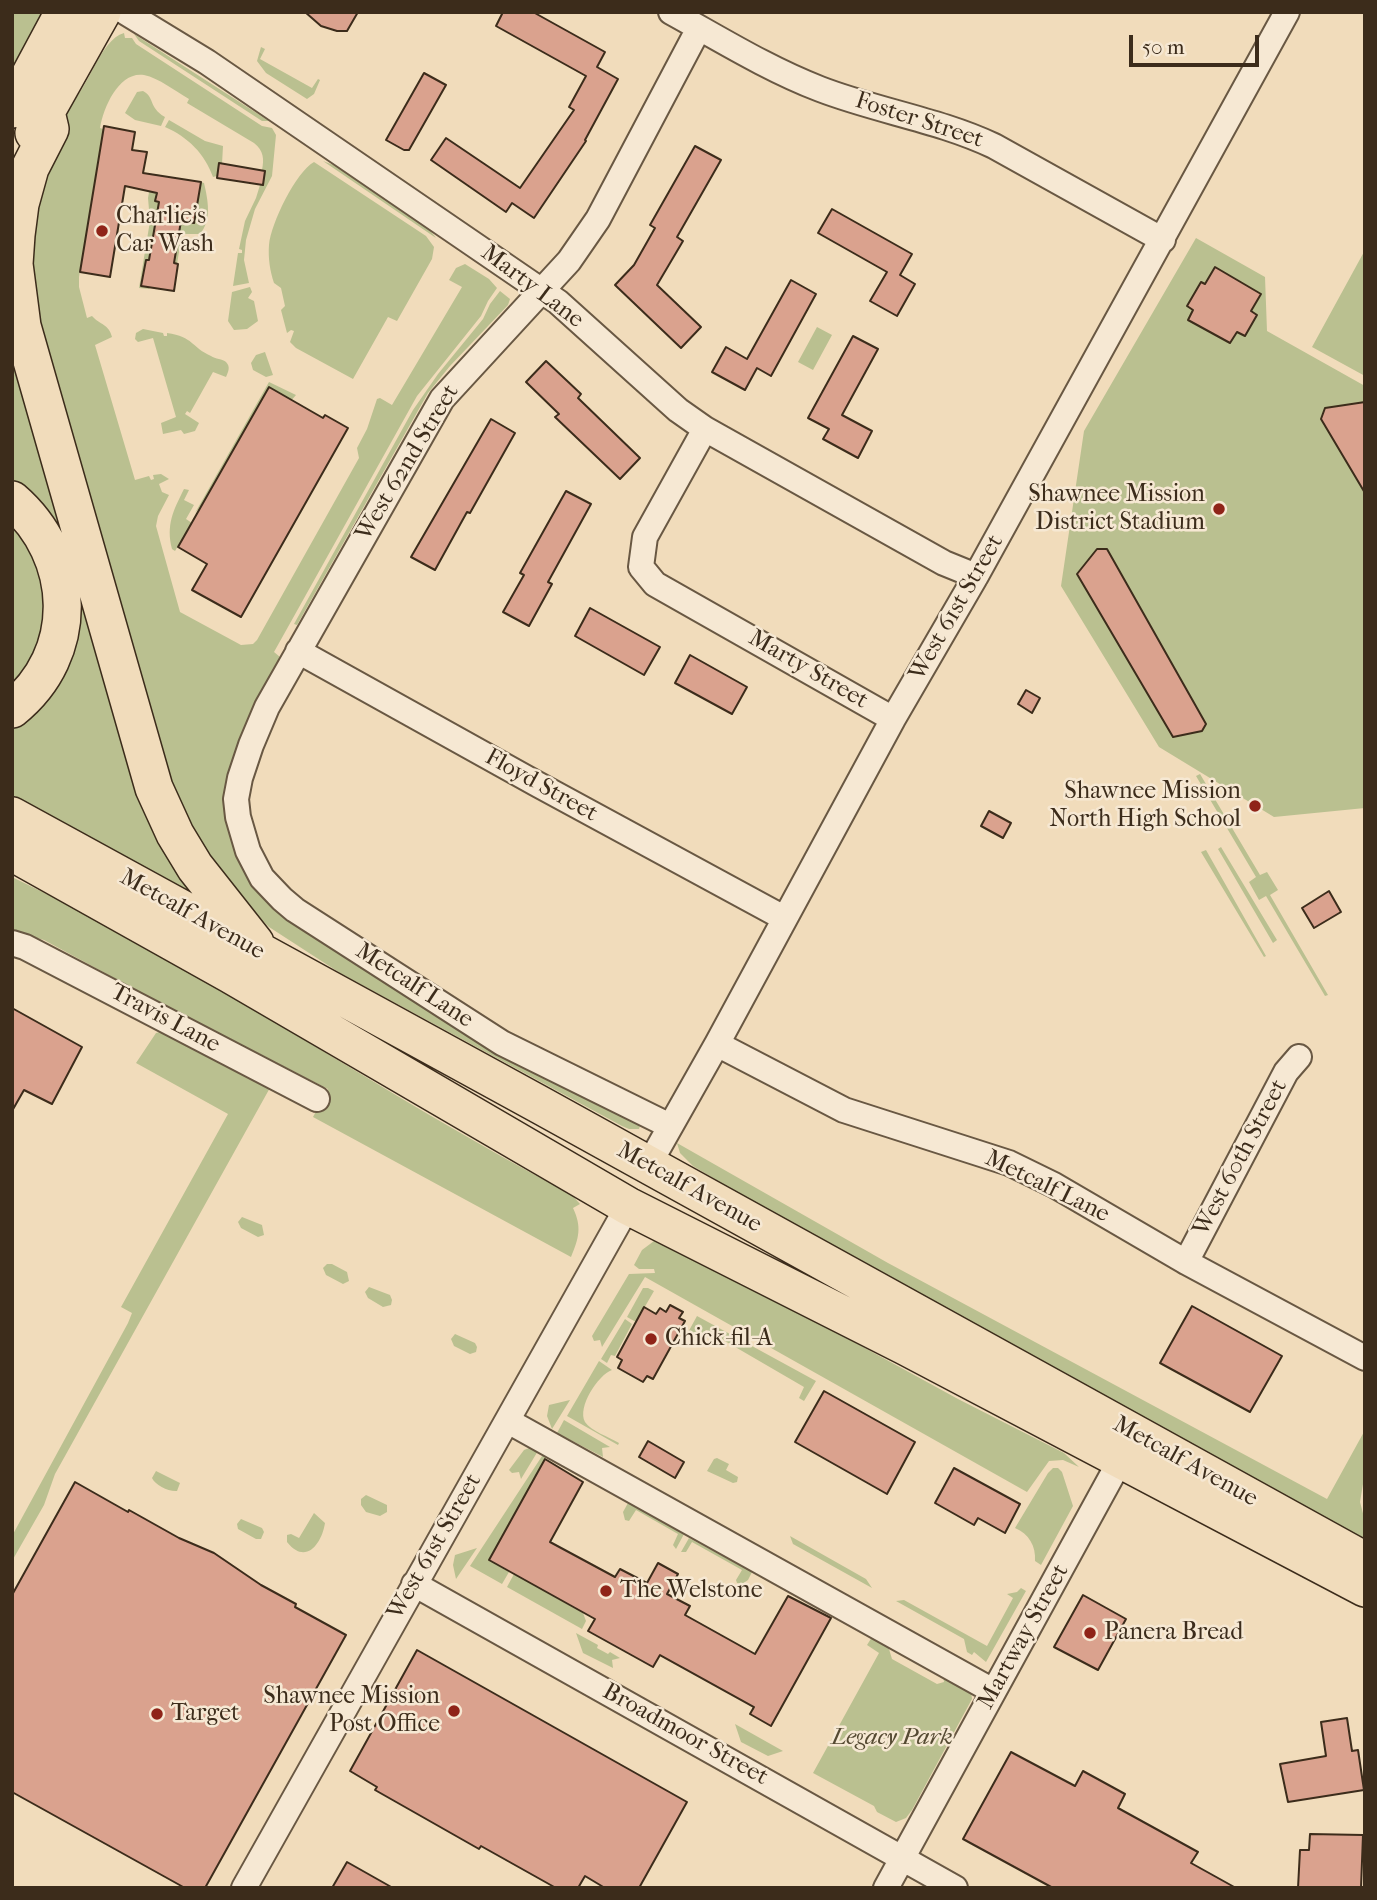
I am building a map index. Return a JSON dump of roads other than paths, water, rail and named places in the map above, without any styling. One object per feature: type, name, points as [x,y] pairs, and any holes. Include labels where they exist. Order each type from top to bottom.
[{"type":"highway","points":[[12,172],[23,103],[64,12]]},
{"type":"highway","points":[[23,103],[102,12]]},
{"type":"highway","points":[[23,103],[50,128],[30,168],[20,204],[14,264],[22,326],[154,788],[175,834],[195,867],[264,955]]},
{"type":"highway","points":[[12,500],[44,537],[55,559],[61,583],[63,609],[61,631],[48,667],[36,685],[12,709]]},
{"type":"highway","name":"Metcalf Avenue","points":[[12,816],[1365,1561]]},
{"type":"highway","name":"Metcalf Avenue","points":[[12,852],[230,974],[628,1206],[905,1346],[1365,1588]]},
{"type":"highway","points":[[542,1106],[585,1147],[628,1206],[644,1197],[663,1198],[723,1230],[861,1284]]},
{"type":"street","name":"Marty Lane","points":[[125,12],[207,62],[558,302],[678,410],[705,429],[933,557],[976,576]]},
{"type":"street","name":"Foster Street","points":[[671,12],[821,90],[966,133],[1163,240]]},
{"type":"street","name":"West 61st Street","points":[[648,1166],[893,719],[976,576],[1287,12]]},
{"type":"street","name":"West 62nd Street","points":[[240,778],[267,707],[442,399],[569,261],[598,219],[699,28]]},
{"type":"street","name":"Marty Street","points":[[705,429],[645,537],[641,567],[655,584],[893,719]]},
{"type":"street","name":"Floyd Street","points":[[298,651],[784,918]]},
{"type":"street","name":"Metcalf Lane","points":[[240,778],[236,799],[248,851],[262,878],[295,910],[502,1043],[670,1126]]},
{"type":"street","name":"Travis Lane","points":[[12,943],[148,1010],[317,1099]]},
{"type":"street","name":"Metcalf Lane","points":[[717,1044],[844,1110],[1009,1163],[1054,1185],[1186,1262],[1365,1358]]},
{"type":"street","name":"West 60th Street","points":[[1186,1262],[1286,1072],[1299,1057]]},
{"type":"street","name":"West 61st Street","points":[[244,1888],[628,1206]]},
{"type":"street","points":[[508,1421],[993,1691]]},
{"type":"street","name":"Martway Street","points":[[886,1888],[1121,1459]]},
{"type":"street","name":"Broadmoor Street","points":[[414,1584],[955,1888]]},
{"type":"place","name":"Charlie's Car Wash","points":[[102,231]]},
{"type":"place","name":"Shawnee Mission District Stadium","points":[[1219,509]]},
{"type":"place","name":"Shawnee Mission North High School","points":[[1255,806]]},
{"type":"place","name":"Chick-fil-A","points":[[651,1339]]},
{"type":"place","name":"The Welstone","points":[[606,1591]]},
{"type":"place","name":"Panera Bread","points":[[1090,1633]]},
{"type":"place","name":"Shawnee Mission Post Office","points":[[454,1711]]},
{"type":"place","name":"Target","points":[[157,1714]]},
{"type":"park label","name":"Legacy Park","points":[[892,1738]]}]
